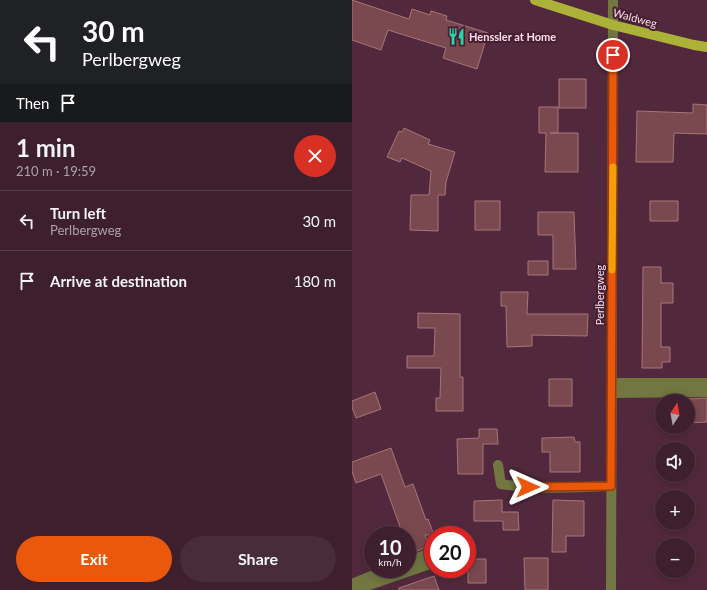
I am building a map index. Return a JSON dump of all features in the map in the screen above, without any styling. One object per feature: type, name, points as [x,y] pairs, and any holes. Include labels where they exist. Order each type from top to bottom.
[{"type":"main road","name":"Waldweg","points":[[535,0],[613,25],[707,47]]},
{"type":"street","name":"Perlbergweg","points":[[611,590],[613,0]]},
{"type":"street","points":[[612,388],[707,383]]},
{"type":"street","points":[[612,388],[707,392]]},
{"type":"street","points":[[498,465],[501,484],[517,487],[611,486]]},
{"type":"street","points":[[355,590],[372,587],[424,566]]},
{"type":"street","points":[[352,584],[366,578]]},
{"type":"building","points":[[352,0],[409,19],[412,9],[430,15],[431,11],[447,16],[446,20],[488,33],[477,69],[443,58],[446,48],[388,30],[381,50],[352,40]]},
{"type":"building","points":[[559,79],[586,79],[586,108],[559,108]]},
{"type":"building","points":[[693,104],[707,105],[707,134],[674,133],[673,162],[636,162],[637,111],[693,113]]},
{"type":"building","points":[[539,107],[558,107],[558,133],[578,133],[578,172],[545,172],[546,133],[539,133]]},
{"type":"building","points":[[404,128],[430,140],[428,144],[455,152],[446,182],[445,195],[438,195],[438,231],[410,230],[411,195],[429,195],[431,171],[402,158],[400,162],[387,157],[399,131],[402,132]]},
{"type":"building","points":[[475,201],[500,201],[500,230],[475,230]]},
{"type":"building","points":[[650,201],[678,201],[678,221],[650,221]]},
{"type":"building","points":[[538,212],[574,212],[576,269],[553,269],[553,235],[538,235]]},
{"type":"building","points":[[528,261],[548,261],[548,275],[528,275]]},
{"type":"building","points":[[643,267],[661,267],[661,283],[673,283],[673,303],[661,303],[661,347],[670,347],[670,362],[662,362],[662,368],[642,368]]},
{"type":"building","points":[[501,292],[528,292],[527,314],[588,314],[587,336],[532,335],[532,346],[507,347],[506,306],[501,306]]},
{"type":"building","points":[[418,313],[460,314],[460,377],[463,377],[463,411],[436,411],[436,398],[440,398],[441,368],[407,368],[407,356],[434,356],[435,328],[418,328]]},
{"type":"building","points":[[549,379],[572,379],[572,406],[549,406]]},
{"type":"building","points":[[375,392],[381,409],[356,418],[352,407],[352,401]]},
{"type":"building","points":[[707,398],[707,422],[695,423],[695,399]]},
{"type":"building","points":[[479,429],[497,429],[498,444],[483,444],[483,474],[458,474],[457,439],[479,438]]},
{"type":"building","points":[[574,437],[575,442],[580,442],[580,472],[550,472],[550,452],[542,452],[542,438]]},
{"type":"building","points":[[391,448],[405,487],[413,484],[426,520],[428,519],[431,526],[424,526],[424,548],[416,551],[416,526],[400,526],[381,474],[356,483],[352,471],[352,462]]},
{"type":"building","points":[[502,500],[502,512],[518,512],[519,530],[503,530],[503,521],[474,521],[474,501]]},
{"type":"building","points":[[553,500],[584,501],[584,536],[566,536],[566,552],[552,552]]},
{"type":"building","points":[[524,558],[548,558],[548,590],[525,590]]},
{"type":"building","points":[[476,559],[486,559],[486,583],[468,583],[468,578],[476,578]]},
{"type":"building","points":[[428,578],[435,578],[439,590],[399,590],[399,588]]},
{"type":"slow traffic","points":[[612,270],[613,167]]},
{"type":"place","name":"Henssler at Home","points":[[456,37]]},
{"type":"route","points":[[528,487],[611,486],[613,55]]}]
